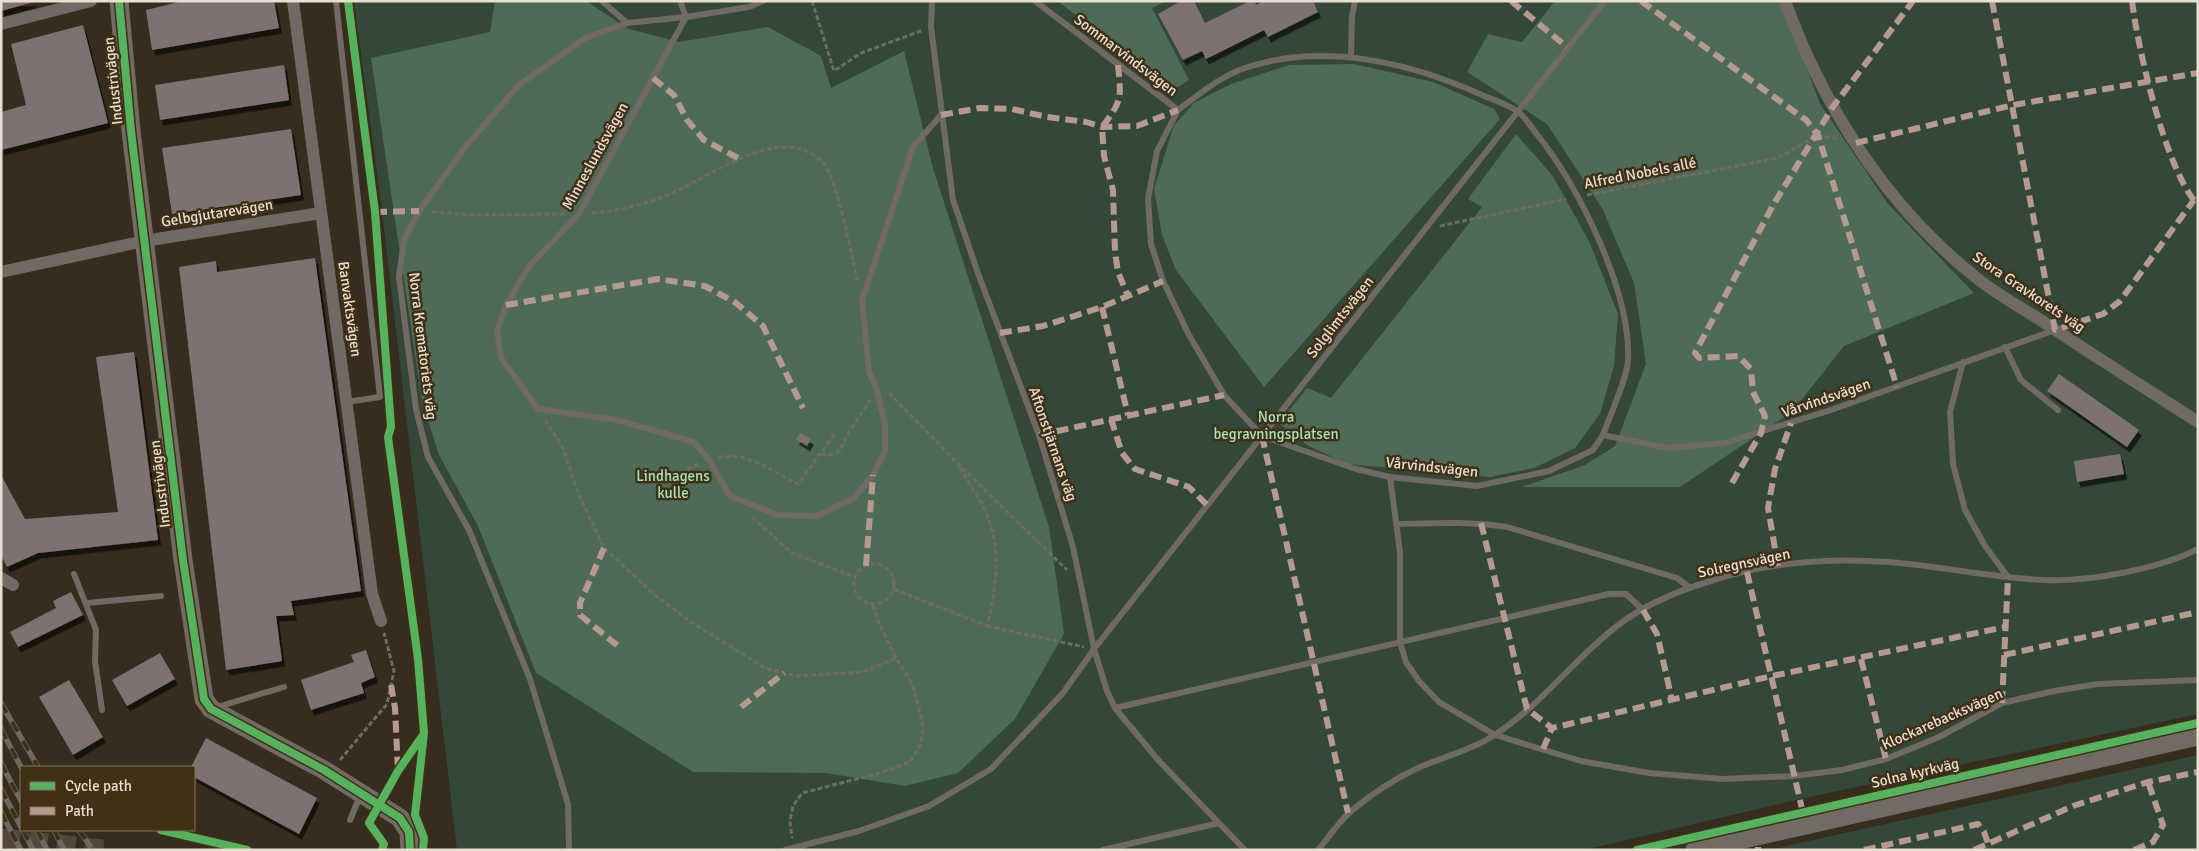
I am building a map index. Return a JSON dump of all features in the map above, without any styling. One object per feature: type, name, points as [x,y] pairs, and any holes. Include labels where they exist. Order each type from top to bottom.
[{"type":"street","points":[[1,24],[91,1]]},
{"type":"street","name":"Industrivägen","points":[[119,1],[144,241],[185,580],[201,688],[204,699],[211,708]]},
{"type":"street","name":"Banvaktsvägen","points":[[293,1],[372,594],[381,621]]},
{"type":"street","name":"Stora Gravkorets väg","points":[[1785,1],[1800,44],[1827,99],[1895,200],[1933,240],[1974,276],[2198,422]]},
{"type":"street","name":"Gelbgjutarevägen","points":[[1,272],[144,241],[321,214]]},
{"type":"street","points":[[1,578],[13,585]]},
{"type":"street","points":[[211,708],[324,770],[400,818],[409,832],[410,850]]},
{"type":"street","name":"Solna kyrkväg","points":[[1695,850],[2198,736]]},
{"type":"lane","points":[[336,1],[380,397],[346,402]]},
{"type":"lane","points":[[602,1],[627,23]]},
{"type":"lane","points":[[680,1],[686,17]]},
{"type":"lane","name":"Norra Krematoriets väg","points":[[570,850],[568,804],[530,679],[470,530],[428,457],[416,409],[399,277],[404,240],[418,211],[466,146],[519,85],[585,38],[627,23],[686,17],[749,7],[763,1]]},
{"type":"lane","name":"Aftonstjärnans väg","points":[[932,1],[931,27],[941,115],[954,200],[979,276],[1040,435],[1073,547],[1094,649],[1115,708],[1159,761],[1245,850]]},
{"type":"lane","name":"Sommarvindsvägen","points":[[1035,1],[1178,110],[1207,88],[1243,68],[1288,57],[1351,56],[1423,72],[1469,89],[1518,111],[1549,150],[1579,196],[1609,264],[1625,321],[1628,362],[1603,435]]},
{"type":"lane","points":[[1351,56],[1352,16],[1355,1]]},
{"type":"lane","name":"Solglimtsvägen","points":[[785,850],[859,831],[929,806],[991,769],[1063,693],[1094,649],[1605,1]]},
{"type":"lane","name":"Minneslundsvägen","points":[[538,409],[502,358],[497,331],[506,305],[530,265],[579,214],[686,17]]},
{"type":"lane","name":"Vårvindsvägen","points":[[1178,110],[1158,151],[1148,200],[1151,244],[1163,281],[1189,335],[1224,395],[1262,436],[1356,469],[1390,477],[1477,486],[1548,471],[1593,450],[1603,435],[1668,448],[1724,443],[1791,423],[2055,330]]},
{"type":"lane","points":[[538,409],[617,420],[694,442],[709,460],[730,496],[778,515],[817,516],[854,498],[874,476],[885,450],[885,424],[877,391],[869,372],[862,300],[913,147],[941,115]]},
{"type":"lane","points":[[2006,347],[2021,380],[2058,410]]},
{"type":"lane","points":[[1963,362],[1950,412],[1952,464],[1965,510],[1984,546],[2008,577]]},
{"type":"lane","name":"Klockarebacksvägen","points":[[1390,477],[1398,524],[1400,642],[1406,662],[1419,681],[1440,702],[1495,735],[1581,761],[1649,773],[1723,780],[1794,776],[1842,770],[1886,759],[1939,737],[2002,703],[2054,691],[2098,684],[2198,680]]},
{"type":"lane","points":[[1398,524],[1459,522],[1507,527],[1677,578],[1690,588]]},
{"type":"lane","name":"Solregnsvägen","points":[[1318,850],[1348,813],[1375,794],[1416,769],[1495,735],[1528,709],[1617,626],[1642,610],[1690,588],[1718,578],[1778,566],[1851,561],[1888,562],[2048,581],[2103,576],[2151,568],[2198,549]]},
{"type":"lane","points":[[74,574],[88,603],[96,630],[96,662],[102,710]]},
{"type":"lane","points":[[1115,708],[1609,594],[1626,594],[1642,610]]},
{"type":"lane","points":[[88,603],[160,596]]},
{"type":"lane","points":[[211,708],[284,687]]},
{"type":"lane","points":[[350,820],[361,793]]},
{"type":"lane","points":[[1104,850],[1219,823]]},
{"type":"path","points":[[812,1],[834,71],[861,53],[931,27]]},
{"type":"path","points":[[418,211],[472,215],[579,214],[614,211],[671,194],[738,158],[782,146],[808,152],[825,164],[836,194],[862,300]]},
{"type":"path","points":[[869,372],[957,463],[1080,583]]},
{"type":"path","points":[[821,454],[830,455],[840,451],[865,405],[877,391]]},
{"type":"path","points":[[538,409],[562,448],[578,493],[604,548],[655,595],[691,622],[765,668],[797,676],[862,672],[896,658]]},
{"type":"path","points":[[677,480],[683,472],[709,460],[731,454],[750,459],[798,484],[835,433]]},
{"type":"path","points":[[957,463],[987,514],[995,551],[996,586],[987,626]]},
{"type":"path","points":[[668,474],[677,480],[684,485],[673,500],[658,489],[668,474]]},
{"type":"path","points":[[730,496],[792,553],[855,577]]},
{"type":"path","points":[[878,565],[889,571],[893,577],[894,589],[886,601],[873,605],[866,603],[856,595],[855,577],[866,566],[878,565]]},
{"type":"path","points":[[894,589],[987,626],[1094,649]]},
{"type":"path","points":[[794,848],[790,821],[793,806],[802,793],[910,762],[921,744],[923,727],[912,684],[896,658],[878,621],[873,605]]},
{"type":"path","points":[[348,765],[340,760],[387,704],[394,671],[381,621]]},
{"type":"green space","name":"Norra begravningsplatsen","points":[[354,1],[2198,1],[2198,714],[1800,799],[1584,850],[457,850],[382,211]]},
{"type":"green space","name":"Lindhagens kulle","points":[[495,1],[586,1],[629,29],[679,42],[768,27],[821,56],[831,88],[904,51],[932,165],[1049,527],[1064,634],[1015,719],[958,773],[905,786],[826,773],[693,772],[536,673],[478,526],[439,455],[422,401],[371,58],[490,32]]},
{"type":"green space","points":[[1058,1],[1166,1],[1152,8],[1189,80],[1171,92]]},
{"type":"green space","points":[[1555,1],[1782,1],[1820,104],[1888,204],[1974,293],[1844,346],[1792,412],[1680,487],[1522,487],[1585,465],[1615,446],[1646,364],[1634,283],[1603,210],[1547,124],[1467,72],[1488,34],[1522,42]]},
{"type":"green space","points":[[1354,64],[1433,82],[1494,109],[1500,119],[1264,387],[1176,270],[1162,235],[1154,189],[1174,125],[1194,103],[1231,84],[1289,65]]},
{"type":"green space","points":[[1516,134],[1552,175],[1589,241],[1618,314],[1614,366],[1600,414],[1575,448],[1534,468],[1490,477],[1347,464],[1307,445],[1279,423],[1307,388],[1331,398],[1482,207],[1468,199]]},
{"type":"green space","points":[[2198,755],[2198,850],[1768,850]]},
{"type":"building","points":[[1,1],[34,1],[34,2],[1,11]]},
{"type":"building","points":[[183,1],[274,1],[279,28],[152,50],[146,10]]},
{"type":"building","points":[[1181,1],[1194,1],[1205,23],[1250,1],[1255,1],[1256,5],[1263,1],[1313,1],[1318,12],[1268,37],[1264,30],[1206,59],[1202,51],[1183,60],[1158,14]]},
{"type":"building","points":[[83,25],[108,123],[1,150],[1,112],[26,105],[11,44]]},
{"type":"building","points":[[284,65],[289,100],[160,120],[155,85]]},
{"type":"building","points":[[291,129],[301,195],[172,214],[162,148]]},
{"type":"building","points":[[315,258],[361,591],[291,601],[294,615],[276,616],[282,661],[226,670],[179,267],[216,261],[217,272]]},
{"type":"building","points":[[134,352],[158,540],[38,553],[7,567],[1,555],[1,475],[25,519],[118,512],[96,357]]},
{"type":"building","points":[[2059,374],[2139,430],[2127,447],[2047,391]]},
{"type":"building","points":[[800,433],[811,439],[807,446],[796,439]]},
{"type":"building","points":[[2120,454],[2124,474],[2077,482],[2074,461]]},
{"type":"building","points":[[71,592],[83,615],[18,647],[10,632],[56,608],[53,601]]},
{"type":"building","points":[[366,650],[375,677],[361,683],[364,693],[311,710],[301,680],[354,662],[351,655]]},
{"type":"building","points":[[160,653],[175,679],[127,706],[112,680]]},
{"type":"building","points":[[69,680],[103,737],[73,755],[39,697]]},
{"type":"building","points":[[206,738],[317,798],[299,834],[195,778],[195,766],[192,766]]},
{"type":"tunnel","points":[[1,838],[112,850]]},
{"type":"railway","points":[[1,703],[37,766]]},
{"type":"railway","points":[[1,729],[20,766]]},
{"type":"railway","points":[[1,763],[20,799]]},
{"type":"railway","points":[[1,789],[20,825]]},
{"type":"railway","points":[[1,812],[21,850]]},
{"type":"railway","points":[[24,831],[33,850]]},
{"type":"railway","points":[[38,831],[47,850]]},
{"type":"railway","points":[[54,831],[64,850]]},
{"type":"railway","points":[[80,831],[93,850]]},
{"type":"marked path","points":[[1511,1],[1567,47]]},
{"type":"marked path","points":[[1641,1],[1806,120],[1818,135],[1897,387]]},
{"type":"marked path","points":[[1732,483],[1761,433],[1765,416],[1753,392],[1751,369],[1738,356],[1699,358],[1695,353],[1772,207],[1832,108],[1913,1]]},
{"type":"marked path","points":[[1992,1],[2055,330],[2103,314],[2120,301],[2194,200]]},
{"type":"marked path","points":[[2132,1],[2140,48],[2164,136],[2174,163],[2196,203]]},
{"type":"marked path","points":[[1118,65],[1119,98],[1114,111],[1102,127],[1104,156],[1113,190],[1115,252],[1118,272],[1128,296]]},
{"type":"marked path","points":[[1856,143],[2013,105],[2198,73]]},
{"type":"marked path","points":[[653,78],[674,95],[687,120],[704,140],[738,158]]},
{"type":"marked path","points":[[941,115],[980,108],[1012,109],[1047,117],[1086,122],[1102,127],[1137,126],[1178,110]]},
{"type":"marked path","points":[[375,212],[419,211]]},
{"type":"marked path","points":[[506,305],[658,279],[705,286],[736,303],[763,326],[803,408]]},
{"type":"marked path","points":[[1000,333],[1043,326],[1102,307],[1163,281]]},
{"type":"marked path","points":[[1102,307],[1128,415]]},
{"type":"marked path","points":[[1039,435],[1224,395]]},
{"type":"marked path","points":[[1111,419],[1122,453],[1135,469],[1189,487],[1207,505]]},
{"type":"marked path","points":[[1778,566],[1768,508],[1775,469],[1791,423]]},
{"type":"marked path","points":[[1262,436],[1348,813]]},
{"type":"marked path","points":[[866,566],[873,475]]},
{"type":"marked path","points":[[1481,523],[1527,709],[1552,728],[1772,676],[2005,627]]},
{"type":"marked path","points":[[604,548],[580,603],[580,615],[618,646]]},
{"type":"marked path","points":[[1747,572],[1803,813]]},
{"type":"marked path","points":[[2002,703],[2008,577]]},
{"type":"marked path","points":[[1643,610],[1657,634],[1672,700]]},
{"type":"marked path","points":[[2004,655],[2198,612]]},
{"type":"marked path","points":[[1861,659],[1886,759]]},
{"type":"marked path","points":[[741,707],[784,673]]},
{"type":"marked path","points":[[391,685],[395,708],[398,771]]},
{"type":"marked path","points":[[1543,749],[1552,728]]},
{"type":"marked path","points":[[1974,850],[2073,806],[2148,782],[2198,772]]},
{"type":"marked path","points":[[2134,850],[2153,842],[2163,825],[2148,782]]},
{"type":"marked path","points":[[1864,850],[1978,824],[1984,832],[1988,843]]},
{"type":"cycle path","points":[[119,1],[131,131],[183,560],[204,699],[211,709],[324,770],[400,818],[409,832],[410,850]]},
{"type":"cycle path","points":[[348,1],[375,212],[391,427],[388,437],[418,659],[424,733],[415,815],[424,838],[423,850]]},
{"type":"cycle path","points":[[1637,850],[2198,723]]},
{"type":"cycle path","points":[[382,850],[384,844],[369,823],[398,771],[423,735]]},
{"type":"cycle path","points":[[165,831],[247,850]]}]
